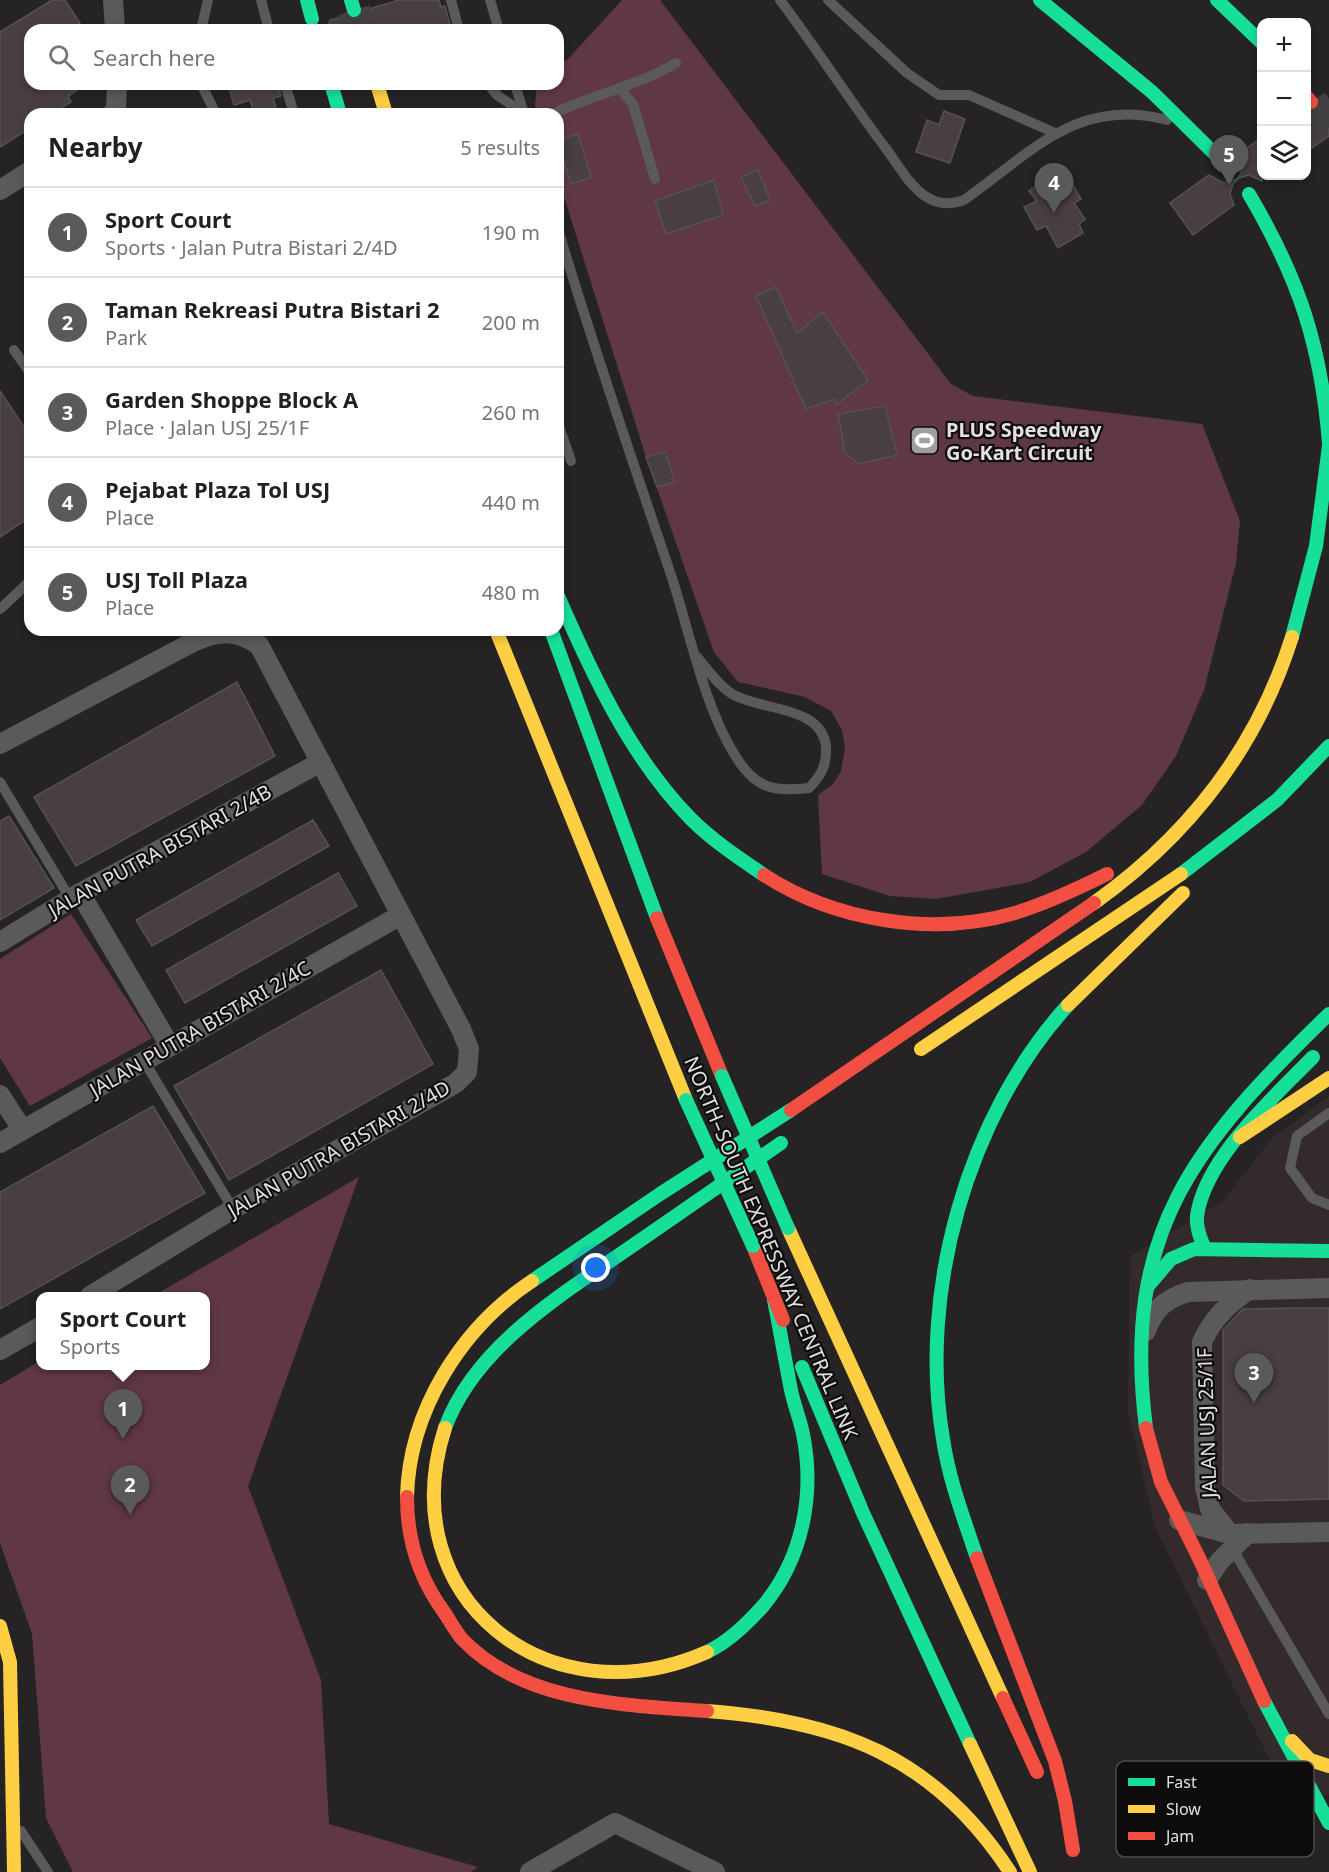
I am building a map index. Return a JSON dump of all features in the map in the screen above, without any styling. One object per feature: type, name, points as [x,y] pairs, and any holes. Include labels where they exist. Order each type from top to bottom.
[{"type":"main road","points":[[307,0],[312,19]]},
{"type":"main road","points":[[1040,0],[1116,60],[1188,126],[1225,164]]},
{"type":"main road","points":[[1217,0],[1257,38]]},
{"type":"main road","points":[[333,90],[338,108]]},
{"type":"main road","points":[[379,90],[384,108]]},
{"type":"main road","points":[[1010,1872],[998,1852],[971,1818],[940,1788],[867,1744],[815,1726],[773,1718],[624,1706],[573,1696],[535,1686],[503,1670],[473,1648],[450,1624],[429,1592],[413,1552],[406,1515],[408,1472],[413,1445],[432,1394],[450,1364],[500,1306],[639,1206],[824,1090],[1094,902],[1163,847],[1186,825],[1222,780],[1248,738],[1289,649],[1303,604],[1326,498],[1329,445],[1326,391],[1316,339],[1295,278],[1277,239],[1249,194]]},
{"type":"main road","points":[[564,610],[581,650],[612,708],[682,809],[716,841],[758,873],[813,902],[870,920],[925,925],[990,920],[1042,905],[1104,875],[1167,831],[1186,825]]},
{"type":"main road","name":"NORTH–SOUTH EXPRESSWAY CENTRAL LINK","points":[[498,636],[686,1100],[753,1246],[863,1513],[1030,1872]]},
{"type":"main road","name":"NORTH–SOUTH EXPRESSWAY CENTRAL LINK","points":[[553,636],[644,887],[722,1076],[788,1228],[1043,1786]]},
{"type":"main road","points":[[912,1055],[1109,926],[1236,834],[1284,794],[1329,746]]},
{"type":"main road","points":[[1053,1807],[1075,1856],[1058,1770],[988,1589],[957,1499],[945,1452],[937,1399],[934,1344],[941,1283],[950,1240],[975,1162],[991,1123],[1033,1050],[1056,1018],[1220,856],[1236,834]]},
{"type":"main road","points":[[1297,1761],[1192,1543],[1167,1498],[1153,1461],[1144,1424],[1141,1348],[1152,1254],[1161,1227],[1178,1192],[1201,1156],[1258,1084],[1329,1014]]},
{"type":"main road","points":[[1204,1247],[1197,1230],[1197,1214],[1201,1200],[1216,1170],[1240,1137],[1324,1046]]},
{"type":"main road","points":[[1240,1137],[1329,1078]]},
{"type":"main road","points":[[774,1300],[793,1398],[803,1433],[806,1466],[805,1513],[797,1549],[782,1582],[759,1611],[724,1643],[684,1661],[641,1671],[594,1672],[555,1666],[522,1650],[493,1630],[474,1612],[455,1587],[442,1559],[434,1531],[433,1494],[436,1468],[440,1442],[452,1412],[488,1361],[546,1306],[796,1132]]},
{"type":"main road","points":[[1148,1286],[1164,1263],[1185,1250],[1204,1247],[1329,1251]]},
{"type":"main road","points":[[0,1626],[10,1662],[14,1872]]},
{"type":"main road","points":[[1280,1729],[1313,1761]]},
{"type":"main road","points":[[1314,1761],[1329,1766]]},
{"type":"main road","points":[[1314,1794],[1329,1823]]},
{"type":"street","points":[[113,0],[115,24]]},
{"type":"street","points":[[116,108],[118,90]]},
{"type":"street","points":[[0,190],[24,175]]},
{"type":"street","points":[[0,744],[206,636]]},
{"type":"street","points":[[243,636],[259,645],[400,915]]},
{"type":"street","name":"JALAN PUTRA BISTARI 2/4B","points":[[0,942],[75,896],[321,762]]},
{"type":"street","points":[[75,896],[170,1046]]},
{"type":"street","name":"JALAN PUTRA BISTARI 2/4C","points":[[0,1143],[400,915]]},
{"type":"street","name":"JALAN PUTRA BISTARI 2/4D","points":[[97,1292],[233,1209],[456,1083],[467,1072],[469,1049],[461,1029],[400,915]]},
{"type":"street","points":[[0,1095],[22,1129]]},
{"type":"street","points":[[1141,1348],[1151,1316],[1167,1298],[1188,1292],[1329,1288]]},
{"type":"street","name":"JALAN USJ 25/1F","points":[[1237,1539],[1210,1509],[1205,1487],[1202,1342],[1211,1322],[1227,1305],[1250,1289]]},
{"type":"street","points":[[0,1350],[36,1329]]},
{"type":"street","points":[[1179,1520],[1237,1539],[1329,1532]]},
{"type":"street","points":[[1208,1580],[1237,1539]]},
{"type":"street","points":[[530,1872],[615,1823],[715,1872]]},
{"type":"lane","points":[[252,0],[260,2],[267,24]]},
{"type":"lane","points":[[451,0],[457,24]]},
{"type":"lane","points":[[490,0],[497,24]]},
{"type":"lane","points":[[780,0],[844,93],[908,177],[923,195],[936,202],[951,204],[964,200],[1055,133],[1083,120],[1115,114],[1154,117],[1188,126]]},
{"type":"lane","points":[[828,0],[907,73],[939,95],[969,95],[1055,133]]},
{"type":"lane","points":[[203,24],[209,2]]},
{"type":"lane","points":[[564,108],[575,102],[658,74],[676,63]]},
{"type":"lane","points":[[619,88],[633,104],[655,179]]},
{"type":"lane","points":[[204,90],[213,108]]},
{"type":"lane","points":[[287,90],[292,108]]},
{"type":"lane","points":[[493,90],[515,108]]},
{"type":"lane","points":[[517,90],[522,108]]},
{"type":"lane","points":[[564,249],[621,430],[720,726],[737,758],[757,781],[773,790],[809,788],[820,777],[827,758],[825,741],[818,726],[804,717],[745,700],[730,693],[697,657]]},
{"type":"lane","points":[[14,350],[24,364]]},
{"type":"lane","points":[[564,442],[570,461]]},
{"type":"lane","points":[[0,609],[24,587]]},
{"type":"lane","points":[[0,782],[75,896]]},
{"type":"lane","points":[[144,1061],[233,1209]]},
{"type":"lane","points":[[1329,1113],[1297,1136],[1290,1168],[1312,1198],[1329,1205]]},
{"type":"lane","points":[[1237,1539],[1329,1714]]},
{"type":"lane","points":[[13,1818],[48,1872]]},
{"type":"shaded area","name":"PLUS Speedway Go-Kart Circuit","points":[[622,0],[660,0],[951,384],[973,396],[1202,424],[1240,521],[1236,563],[1204,690],[1176,756],[1142,805],[1086,852],[1030,882],[936,899],[890,896],[822,874],[818,795],[833,784],[841,771],[845,748],[842,730],[831,711],[805,697],[738,682],[714,652],[646,457],[564,197],[564,108],[536,108],[535,106],[536,90],[564,90],[564,61]]},
{"type":"shaded area","points":[[71,914],[152,1038],[30,1106],[0,1058],[0,959]]},
{"type":"shaded area","points":[[1329,1096],[1329,1795],[1314,1795],[1314,1761],[1270,1761],[1155,1527],[1128,1411],[1130,1256],[1223,1201],[1272,1138]]},
{"type":"shaded area","points":[[359,1177],[248,1486],[321,1680],[329,1824],[478,1867],[471,1872],[73,1872],[46,1818],[32,1634],[0,1543],[0,1385],[36,1363],[36,1370],[210,1370],[210,1292],[160,1292]]},
{"type":"building","points":[[52,0],[65,0],[80,23],[24,24],[24,90],[78,90],[68,96],[71,102],[62,108],[24,108],[24,132],[0,147],[0,32]]},
{"type":"building","points":[[399,0],[439,0],[441,7],[445,6],[450,24],[365,24],[372,8]]},
{"type":"building","points":[[338,18],[345,24],[329,24],[330,20]]},
{"type":"building","points":[[230,90],[280,90],[281,96],[273,98],[276,108],[252,108],[250,100],[234,105]]},
{"type":"building","points":[[1329,105],[1329,136],[1311,149],[1311,119],[1323,117]]},
{"type":"building","points":[[944,111],[965,119],[950,163],[916,152],[927,120],[939,125]]},
{"type":"building","points":[[578,134],[591,177],[571,184],[564,161],[564,139]]},
{"type":"building","points":[[1257,141],[1257,179],[1249,175],[1239,178],[1233,184],[1230,194],[1234,205],[1193,235],[1170,203],[1209,175],[1221,182],[1229,182],[1238,178],[1243,168],[1240,153]]},
{"type":"building","points":[[758,170],[770,200],[755,206],[741,177]]},
{"type":"building","points":[[1068,177],[1081,199],[1074,203],[1085,219],[1079,224],[1083,233],[1058,248],[1046,226],[1037,230],[1024,207],[1037,201],[1029,191],[1044,180],[1050,190]]},
{"type":"building","points":[[714,180],[723,215],[666,234],[655,201]]},
{"type":"building","points":[[776,287],[797,333],[823,312],[868,380],[836,405],[835,399],[806,409],[756,296]]},
{"type":"building","points":[[0,391],[24,427],[24,521],[0,537]]},
{"type":"building","points":[[885,406],[897,455],[859,464],[845,453],[838,414]]},
{"type":"building","points":[[665,452],[675,482],[657,487],[646,457]]},
{"type":"building","points":[[237,682],[275,756],[76,866],[34,797]]},
{"type":"building","points":[[9,816],[54,888],[0,920],[0,821]]},
{"type":"building","points":[[313,820],[329,846],[152,946],[136,920]]},
{"type":"building","points":[[338,873],[357,906],[185,1003],[166,970]]},
{"type":"building","points":[[381,970],[433,1064],[229,1180],[174,1086]]},
{"type":"building","points":[[153,1106],[205,1193],[0,1309],[0,1192]]},
{"type":"building","points":[[1329,1308],[1329,1499],[1244,1501],[1223,1485],[1223,1330],[1243,1309]]},
{"type":"tunnel","points":[[354,10],[358,24]]},
{"type":"tunnel","points":[[1311,102],[1329,128]]},
{"type":"traffic: fast","points":[[307,0],[312,19]]},
{"type":"traffic: fast","points":[[351,0],[354,10]]},
{"type":"traffic: fast","points":[[1040,0],[1152,92],[1225,164]]},
{"type":"traffic: fast","points":[[1217,0],[1257,38]]},
{"type":"traffic: fast","points":[[333,90],[338,108]]},
{"type":"traffic: fast","points":[[1249,194],[1281,255],[1305,314],[1320,375],[1329,443]]},
{"type":"traffic: fast","points":[[1292,637],[1316,546],[1329,446]]},
{"type":"traffic: fast","points":[[564,609],[615,714],[669,795],[699,827],[764,875]]},
{"type":"traffic: fast","points":[[553,636],[657,918]]},
{"type":"traffic: fast","points":[[1181,874],[1277,800],[1329,746]]},
{"type":"traffic: fast","points":[[977,1558],[953,1484],[943,1439],[937,1383],[938,1325],[945,1267],[958,1209],[977,1153],[1002,1099],[1033,1050],[1068,1005]]},
{"type":"traffic: fast","points":[[1146,1428],[1141,1359],[1145,1298],[1158,1245],[1178,1196],[1206,1150],[1240,1106],[1329,1014]]},
{"type":"traffic: fast","points":[[1204,1247],[1197,1216],[1203,1194],[1213,1172],[1243,1130],[1313,1057]]},
{"type":"traffic: fast","points":[[722,1076],[788,1228]]},
{"type":"traffic: fast","points":[[686,1100],[753,1246]]},
{"type":"traffic: fast","points":[[532,1281],[660,1194],[791,1110]]},
{"type":"traffic: fast","points":[[445,1428],[459,1398],[478,1371],[526,1322],[581,1281],[781,1143]]},
{"type":"traffic: fast","points":[[1148,1286],[1171,1259],[1194,1249],[1329,1251]]},
{"type":"traffic: fast","points":[[707,1652],[737,1632],[763,1606],[788,1567],[802,1524],[806,1502],[806,1457],[802,1428],[791,1390],[774,1300]]},
{"type":"traffic: fast","points":[[802,1367],[863,1513],[970,1744]]},
{"type":"traffic: fast","points":[[1264,1701],[1296,1761]]},
{"type":"traffic: fast","points":[[1314,1795],[1329,1823]]},
{"type":"traffic: slow","points":[[379,90],[384,108]]},
{"type":"traffic: slow","points":[[498,636],[686,1100]]},
{"type":"traffic: slow","points":[[1094,903],[1160,849],[1189,819],[1215,786],[1239,752],[1260,716],[1292,637]]},
{"type":"traffic: slow","points":[[921,1049],[1181,874]]},
{"type":"traffic: slow","points":[[1068,1005],[1183,893]]},
{"type":"traffic: slow","points":[[1240,1137],[1329,1078]]},
{"type":"traffic: slow","points":[[788,1228],[1003,1698]]},
{"type":"traffic: slow","points":[[407,1497],[410,1465],[417,1434],[444,1374],[462,1347],[483,1322],[506,1300],[532,1281]]},
{"type":"traffic: slow","points":[[445,1428],[434,1490],[441,1545],[462,1592],[496,1630],[540,1657],[592,1671],[648,1669],[707,1652]]},
{"type":"traffic: slow","points":[[0,1626],[10,1662],[14,1872]]},
{"type":"traffic: slow","points":[[707,1711],[800,1724],[842,1736],[880,1752],[916,1773],[950,1800],[981,1832],[1010,1872]]},
{"type":"traffic: slow","points":[[1292,1741],[1313,1761]]},
{"type":"traffic: slow","points":[[970,1744],[1030,1872]]},
{"type":"traffic: slow","points":[[1314,1761],[1329,1766]]},
{"type":"traffic: jam","points":[[764,875],[792,891],[853,914],[918,924],[951,924],[1015,913],[1039,905],[1107,874]]},
{"type":"traffic: jam","points":[[791,1110],[1094,903]]},
{"type":"traffic: jam","points":[[657,918],[722,1076]]},
{"type":"traffic: jam","points":[[753,1246],[783,1320]]},
{"type":"traffic: jam","points":[[1146,1428],[1161,1482],[1199,1558],[1264,1701]]},
{"type":"traffic: jam","points":[[407,1497],[409,1528],[421,1572],[459,1636],[487,1660],[514,1676],[577,1697],[643,1706],[707,1711]]},
{"type":"traffic: jam","points":[[977,1558],[1055,1761],[1065,1801],[1073,1850]]},
{"type":"traffic: jam","points":[[1003,1698],[1037,1772]]},
{"type":"place","name":"USJ Toll Plaza","points":[[1229,185]]},
{"type":"place","name":"Pejabat Plaza Tol USJ","points":[[1054,213]]},
{"type":"place","name":"PLUS Speedway Go-Kart Circuit","points":[[925,441]]},
{"type":"place","name":"Garden Shoppe Block A","points":[[1254,1403]]},
{"type":"place","name":"Sport Court","points":[[123,1439]]},
{"type":"place","name":"Taman Rekreasi Putra Bistari 2","points":[[130,1515]]}]
